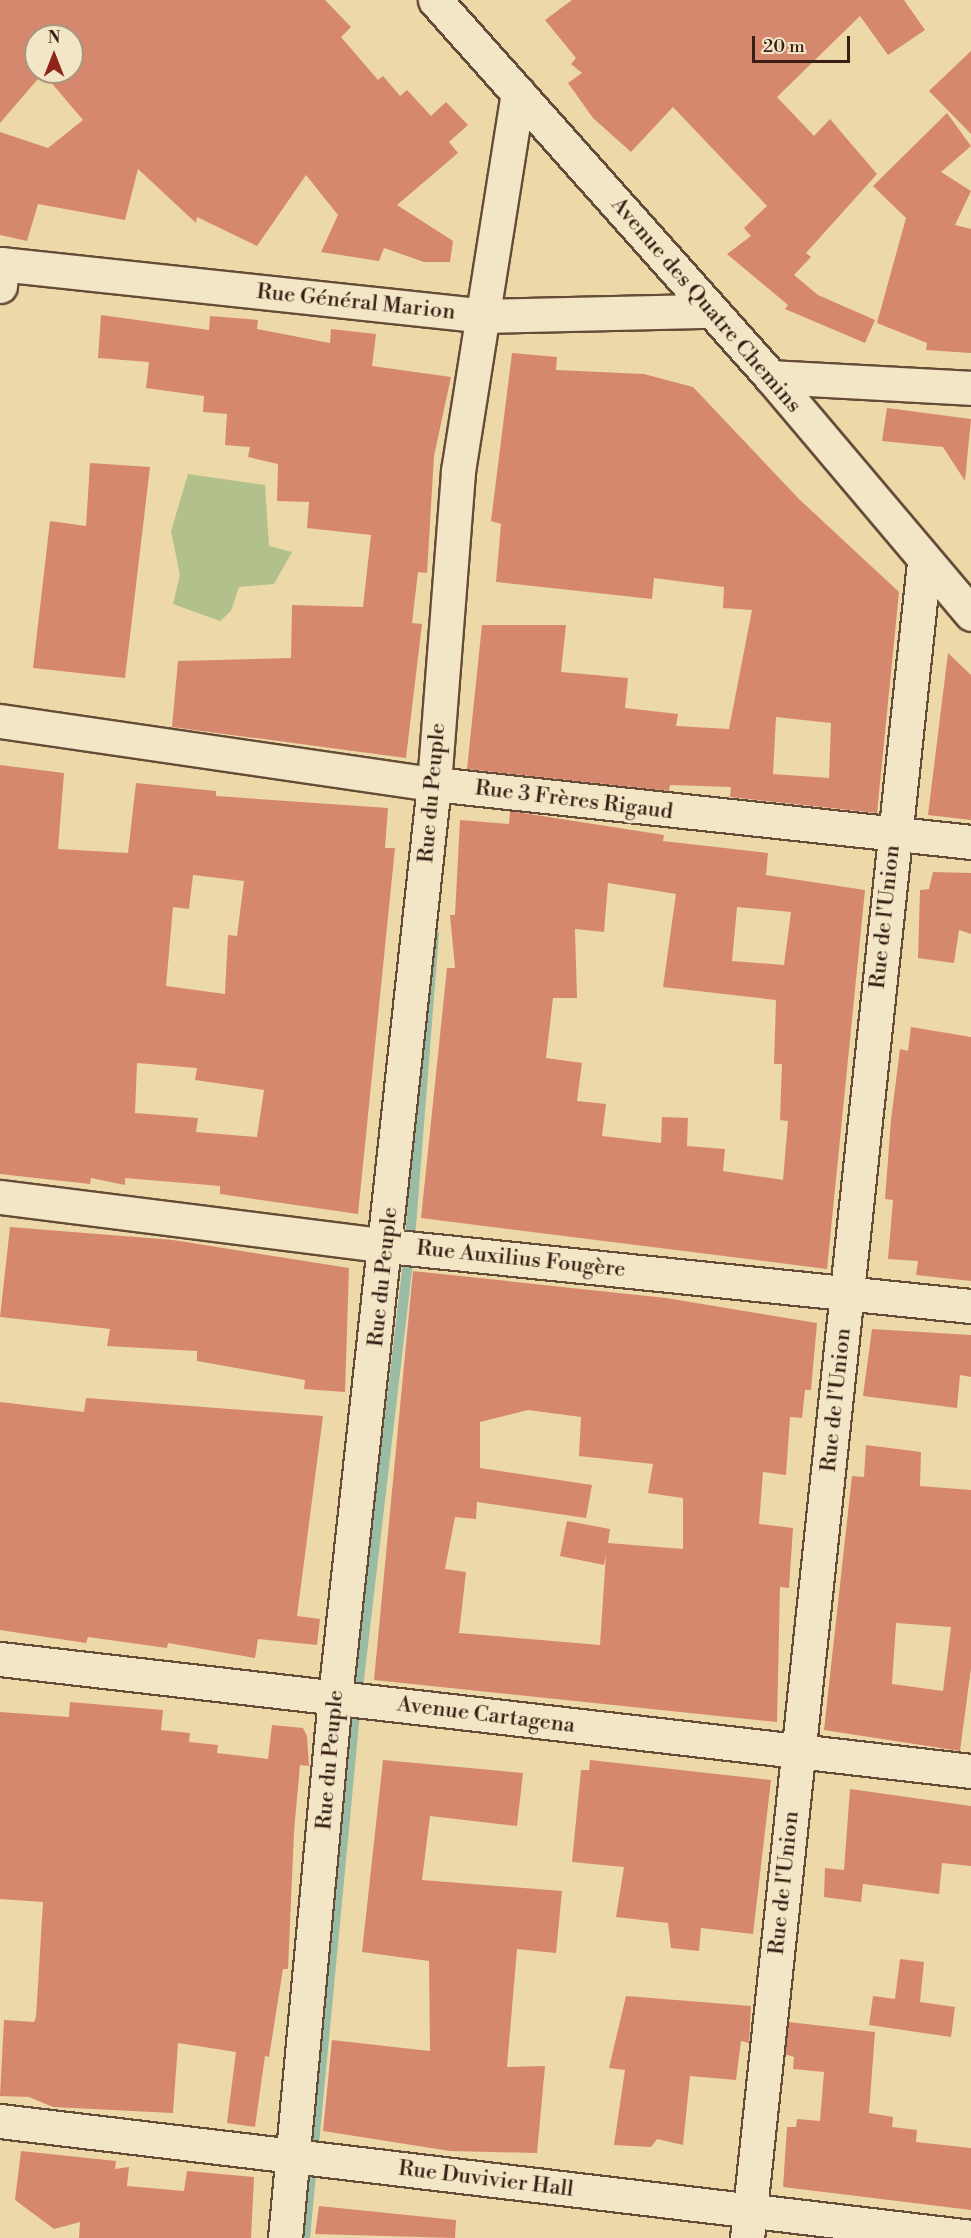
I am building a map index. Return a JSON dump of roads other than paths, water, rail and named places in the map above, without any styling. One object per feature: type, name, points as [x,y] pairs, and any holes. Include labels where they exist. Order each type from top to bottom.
[{"type":"street","name":"Avenue des Quatre Chemins","points":[[435,0],[771,377],[924,562],[971,614]]},
{"type":"street","name":"Rue du Peuple","points":[[285,2238],[335,1697],[387,1246],[434,784],[458,471],[518,93]]},
{"type":"street","name":"Rue Général Marion","points":[[0,271],[484,316],[712,311]]},
{"type":"street","points":[[771,377],[971,388]]},
{"type":"street","name":"Rue de l'Union","points":[[749,2224],[797,1752],[848,1292],[893,837],[924,562]]},
{"type":"street","name":"Rue 3 Frères Rigaud","points":[[0,721],[434,784],[893,837],[971,842]]},
{"type":"street","name":"Rue Auxilius Fougère","points":[[0,1197],[387,1246],[971,1306]]},
{"type":"street","name":"Avenue Cartagena","points":[[0,1659],[971,1771]]},
{"type":"street","name":"Rue Duvivier Hall","points":[[0,2121],[294,2157],[749,2224],[971,2237]]},
{"type":"waterway","points":[[305,2238],[355,1713],[408,1264],[434,934]]}]
